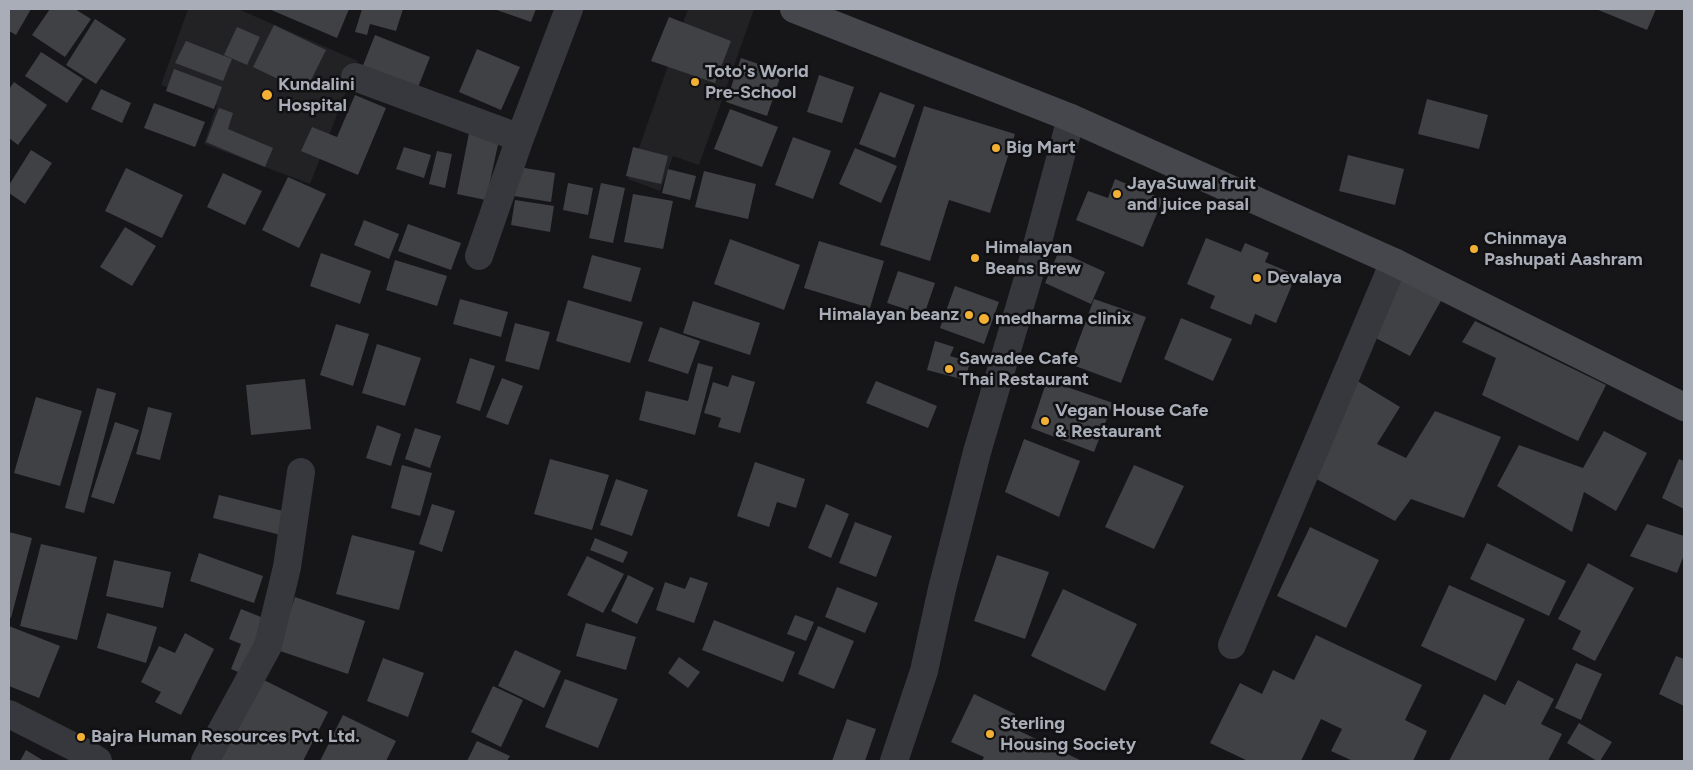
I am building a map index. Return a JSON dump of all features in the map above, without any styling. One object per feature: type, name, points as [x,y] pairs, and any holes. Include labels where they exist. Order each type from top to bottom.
[{"type":"main road","points":[[794,9],[1071,118],[1394,262],[1684,407]]},
{"type":"street","points":[[479,256],[520,138],[569,9]]},
{"type":"street","points":[[355,77],[520,138]]},
{"type":"street","points":[[894,761],[924,671],[942,589],[977,452],[1029,275],[1071,118]]},
{"type":"street","points":[[1232,645],[1394,262]]},
{"type":"street","points":[[204,761],[268,646],[287,567],[301,472]]},
{"type":"street","points":[[9,714],[86,752],[98,761]]},
{"type":"shaded area","name":"Kundalini Hospital","points":[[188,9],[238,9],[358,61],[310,184],[204,144],[217,105],[161,85]]},
{"type":"shaded area","name":"Toto's World Pre-School","points":[[688,9],[754,9],[699,165],[673,156],[660,191],[628,179]]},
{"type":"building","points":[[9,9],[31,9],[16,35],[9,31]]},
{"type":"building","points":[[50,9],[75,9],[91,19],[65,57],[32,35]]},
{"type":"building","points":[[269,9],[349,9],[337,38]]},
{"type":"building","points":[[362,9],[403,9],[396,31],[370,24],[367,35],[355,32]]},
{"type":"building","points":[[494,9],[536,9],[531,22]]},
{"type":"building","points":[[1596,9],[1656,9],[1647,30]]},
{"type":"building","points":[[669,17],[731,41],[715,83],[651,61]]},
{"type":"building","points":[[95,19],[126,39],[96,84],[66,65]]},
{"type":"building","points":[[274,25],[326,50],[305,92],[253,67]]},
{"type":"building","points":[[237,27],[260,37],[247,65],[224,55]]},
{"type":"building","points":[[375,35],[430,57],[415,95],[360,73]]},
{"type":"building","points":[[186,41],[232,59],[223,81],[175,63]]},
{"type":"building","points":[[477,49],[520,67],[501,110],[459,92]]},
{"type":"building","points":[[41,52],[83,79],[67,103],[25,76]]},
{"type":"building","points":[[741,58],[782,72],[767,116],[726,102]]},
{"type":"building","points":[[174,69],[222,87],[214,109],[166,91]]},
{"type":"building","points":[[819,75],[854,87],[842,123],[807,112]]},
{"type":"building","points":[[14,82],[47,105],[18,145],[9,138],[9,89]]},
{"type":"building","points":[[101,89],[131,103],[122,123],[91,109]]},
{"type":"building","points":[[880,92],[915,105],[895,158],[859,144]]},
{"type":"building","points":[[355,95],[386,108],[358,175],[301,151],[312,127],[337,137]]},
{"type":"building","points":[[1427,99],[1488,115],[1479,149],[1418,134]]},
{"type":"building","points":[[154,103],[205,122],[195,147],[144,128]]},
{"type":"building","points":[[924,106],[1015,134],[990,213],[949,200],[930,261],[880,245]]},
{"type":"building","points":[[219,108],[233,113],[228,129],[273,148],[265,167],[206,142]]},
{"type":"building","points":[[730,109],[778,127],[762,167],[714,149]]},
{"type":"building","points":[[469,133],[499,140],[486,200],[457,194]]},
{"type":"building","points":[[793,137],[831,151],[813,199],[775,185]]},
{"type":"building","points":[[404,147],[431,155],[424,178],[396,169]]},
{"type":"building","points":[[633,147],[668,156],[661,184],[626,176]]},
{"type":"building","points":[[855,148],[897,166],[881,203],[839,184]]},
{"type":"building","points":[[31,150],[52,163],[25,204],[9,193],[9,185]]},
{"type":"building","points":[[437,151],[452,154],[445,188],[429,184]]},
{"type":"building","points":[[1348,155],[1404,169],[1395,205],[1339,191]]},
{"type":"building","points":[[519,167],[555,173],[551,202],[514,196]]},
{"type":"building","points":[[126,168],[183,195],[162,238],[105,211]]},
{"type":"building","points":[[668,169],[696,176],[690,200],[662,193]]},
{"type":"building","points":[[704,171],[756,184],[748,219],[695,207]]},
{"type":"building","points":[[223,173],[262,191],[245,225],[207,207]]},
{"type":"building","points":[[288,177],[326,194],[299,248],[262,230]]},
{"type":"building","points":[[1115,179],[1163,199],[1143,247],[1076,220],[1088,191],[1108,198]]},
{"type":"building","points":[[568,183],[593,188],[588,215],[563,210]]},
{"type":"building","points":[[601,183],[625,188],[613,243],[589,238]]},
{"type":"building","points":[[633,194],[673,201],[663,249],[624,242]]},
{"type":"building","points":[[515,200],[554,206],[550,232],[511,225]]},
{"type":"building","points":[[364,220],[399,234],[389,259],[354,245]]},
{"type":"building","points":[[408,224],[461,243],[451,270],[398,251]]},
{"type":"building","points":[[125,227],[156,246],[132,286],[100,267]]},
{"type":"building","points":[[1206,238],[1241,252],[1245,243],[1269,253],[1265,262],[1296,275],[1276,323],[1255,314],[1251,325],[1210,308],[1215,296],[1187,284]]},
{"type":"building","points":[[730,239],[800,265],[784,310],[714,284]]},
{"type":"building","points":[[819,241],[884,261],[870,308],[804,288]]},
{"type":"building","points":[[1059,251],[1105,272],[1091,304],[1045,283]]},
{"type":"building","points":[[321,253],[371,271],[360,304],[310,286]]},
{"type":"building","points":[[592,255],[641,268],[631,302],[583,288]]},
{"type":"building","points":[[395,260],[447,276],[437,306],[386,290]]},
{"type":"building","points":[[898,271],[935,283],[924,315],[887,303]]},
{"type":"building","points":[[1396,278],[1442,299],[1410,356],[1370,335]]},
{"type":"building","name":"Himalayan beanz","points":[[955,286],[999,302],[984,344],[940,328]]},
{"type":"building","points":[[460,299],[508,312],[501,337],[453,324]]},
{"type":"building","points":[[1094,299],[1146,317],[1121,383],[1070,364]]},
{"type":"building","points":[[568,300],[643,322],[630,363],[556,341]]},
{"type":"building","points":[[693,301],[760,323],[750,355],[683,333]]},
{"type":"building","points":[[1181,318],[1232,339],[1213,381],[1164,359]]},
{"type":"building","points":[[1475,321],[1606,385],[1578,441],[1482,395],[1496,358],[1462,342]]},
{"type":"building","points":[[515,323],[550,332],[539,370],[505,361]]},
{"type":"building","points":[[336,324],[369,334],[353,386],[320,375]]},
{"type":"building","points":[[660,327],[700,341],[688,374],[648,361]]},
{"type":"building","points":[[935,341],[954,347],[950,356],[970,362],[965,380],[927,370]]},
{"type":"building","points":[[377,344],[421,358],[405,406],[362,393]]},
{"type":"building","points":[[470,358],[495,366],[480,411],[456,403]]},
{"type":"building","points":[[698,363],[713,367],[695,435],[639,420],[646,391],[688,401]]},
{"type":"building","points":[[732,375],[755,382],[740,433],[718,427],[721,418],[704,413],[713,382],[728,387]]},
{"type":"building","points":[[502,378],[523,386],[508,425],[486,417]]},
{"type":"building","points":[[305,379],[311,429],[251,435],[246,385]]},
{"type":"building","points":[[1354,379],[1400,407],[1377,444],[1406,458],[1435,411],[1501,437],[1464,518],[1411,499],[1395,521],[1309,475]]},
{"type":"building","points":[[1047,380],[1113,403],[1094,452],[1031,428]]},
{"type":"building","points":[[876,381],[937,406],[928,428],[866,403]]},
{"type":"building","points":[[97,388],[116,393],[84,513],[65,508]]},
{"type":"building","points":[[36,397],[82,411],[60,486],[14,473]]},
{"type":"building","points":[[148,407],[172,413],[160,460],[136,454]]},
{"type":"building","points":[[115,422],[139,430],[114,504],[91,497]]},
{"type":"building","points":[[377,425],[401,434],[391,466],[366,458]]},
{"type":"building","points":[[415,428],[441,436],[430,468],[405,459]]},
{"type":"building","points":[[1604,431],[1647,453],[1616,511],[1584,492],[1572,532],[1497,486],[1519,445],[1583,468]]},
{"type":"building","points":[[1024,439],[1080,461],[1059,517],[1005,492]]},
{"type":"building","points":[[550,459],[609,475],[592,530],[534,514]]},
{"type":"building","points":[[1679,459],[1684,461],[1684,509],[1662,498]]},
{"type":"building","points":[[755,462],[805,479],[796,508],[777,502],[769,527],[737,516]]},
{"type":"building","points":[[402,465],[432,473],[420,516],[391,508]]},
{"type":"building","points":[[1134,465],[1184,486],[1154,549],[1105,527]]},
{"type":"building","points":[[616,479],[648,490],[632,536],[600,525]]},
{"type":"building","points":[[219,495],[287,512],[281,535],[213,518]]},
{"type":"building","points":[[432,504],[455,511],[442,552],[419,544]]},
{"type":"building","points":[[826,504],[849,514],[831,558],[808,548]]},
{"type":"building","points":[[855,522],[892,536],[876,577],[839,563]]},
{"type":"building","points":[[1647,524],[1684,536],[1684,555],[1677,573],[1630,556]]},
{"type":"building","points":[[1310,527],[1379,560],[1346,628],[1277,596]]},
{"type":"building","points":[[9,532],[32,538],[11,618],[9,617]]},
{"type":"building","points":[[352,535],[415,551],[399,610],[336,594]]},
{"type":"building","points":[[595,538],[628,552],[623,563],[590,550]]},
{"type":"building","points":[[1487,543],[1566,581],[1549,616],[1470,579]]},
{"type":"building","points":[[41,544],[97,557],[77,640],[20,626]]},
{"type":"building","points":[[199,553],[263,576],[254,603],[190,581]]},
{"type":"building","points":[[997,555],[1049,572],[1025,639],[974,621]]},
{"type":"building","points":[[587,556],[624,574],[603,613],[567,595]]},
{"type":"building","points":[[114,560],[171,572],[163,608],[106,596]]},
{"type":"building","points":[[1588,563],[1634,588],[1595,661],[1572,649],[1581,631],[1558,619]]},
{"type":"building","points":[[628,575],[654,588],[637,624],[611,611]]},
{"type":"building","points":[[690,577],[708,583],[694,623],[656,610],[665,582],[685,589]]},
{"type":"building","points":[[1449,585],[1525,619],[1496,681],[1421,646]]},
{"type":"building","points":[[837,587],[878,603],[865,633],[825,617]]},
{"type":"building","points":[[1063,589],[1137,624],[1105,691],[1031,656]]},
{"type":"building","points":[[295,597],[365,621],[348,674],[277,650]]},
{"type":"building","points":[[241,609],[266,619],[243,674],[231,669],[241,644],[229,639]]},
{"type":"building","points":[[107,613],[157,627],[146,663],[97,648]]},
{"type":"building","points":[[795,615],[814,622],[806,641],[787,634]]},
{"type":"building","points":[[714,620],[795,652],[783,682],[702,650]]},
{"type":"building","points":[[586,623],[636,637],[626,670],[576,656]]},
{"type":"building","points":[[9,626],[60,646],[39,698],[9,686]]},
{"type":"building","points":[[818,626],[854,641],[834,689],[798,674]]},
{"type":"building","points":[[185,633],[214,649],[181,715],[155,702],[161,692],[141,682],[159,646],[175,653]]},
{"type":"building","points":[[1316,635],[1422,685],[1405,720],[1427,731],[1413,761],[1353,761],[1331,751],[1342,729],[1321,719],[1301,761],[1248,761],[1210,743],[1240,683],[1262,694],[1273,670],[1294,680]]},
{"type":"building","points":[[515,650],[561,671],[544,708],[498,686]]},
{"type":"building","points":[[1676,656],[1684,659],[1684,706],[1659,694]]},
{"type":"building","points":[[679,657],[700,672],[688,688],[668,673]]},
{"type":"building","points":[[383,658],[424,673],[408,717],[367,701]]},
{"type":"building","points":[[1576,663],[1602,674],[1581,720],[1555,708]]},
{"type":"building","points":[[254,675],[328,712],[303,761],[210,761]]},
{"type":"building","points":[[565,679],[618,699],[598,748],[545,727]]},
{"type":"building","points":[[1518,680],[1554,699],[1541,724],[1562,734],[1548,761],[1449,761],[1484,694],[1505,705]]},
{"type":"building","points":[[493,686],[523,700],[501,747],[471,732]]},
{"type":"building","name":"Sterling Housing Society","points":[[974,694],[1015,714],[1009,726],[1082,761],[982,761],[984,757],[951,742]]},
{"type":"building","points":[[343,715],[396,741],[386,761],[320,761]]},
{"type":"building","points":[[847,719],[876,729],[865,761],[832,761]]},
{"type":"building","points":[[1579,723],[1612,742],[1600,761],[1567,743]]},
{"type":"building","points":[[477,741],[510,756],[507,761],[467,761]]},
{"type":"building","points":[[26,750],[44,761],[20,761]]},
{"type":"place","name":"Toto's World Pre-School","points":[[695,82]]},
{"type":"place","name":"Kundalini Hospital","points":[[267,95]]},
{"type":"place","name":"Big Mart","points":[[996,148]]},
{"type":"place","name":"JayaSuwal fruit and juice pasal","points":[[1117,194]]},
{"type":"place","name":"Chinmaya Pashupati Aashram","points":[[1474,249]]},
{"type":"place","name":"Himalayan Beans Brew","points":[[975,258]]},
{"type":"place","name":"Devalaya","points":[[1257,278]]},
{"type":"place","name":"Himalayan beanz","points":[[969,315]]},
{"type":"place","name":"medharma clinix","points":[[984,319]]},
{"type":"place","name":"Sawadee Cafe Thai Restaurant","points":[[949,369]]},
{"type":"place","name":"Vegan House Cafe & Restaurant","points":[[1045,421]]},
{"type":"place","name":"Sterling Housing Society","points":[[990,734]]},
{"type":"place","name":"Bajra Human Resources Pvt. Ltd.","points":[[81,737]]}]
